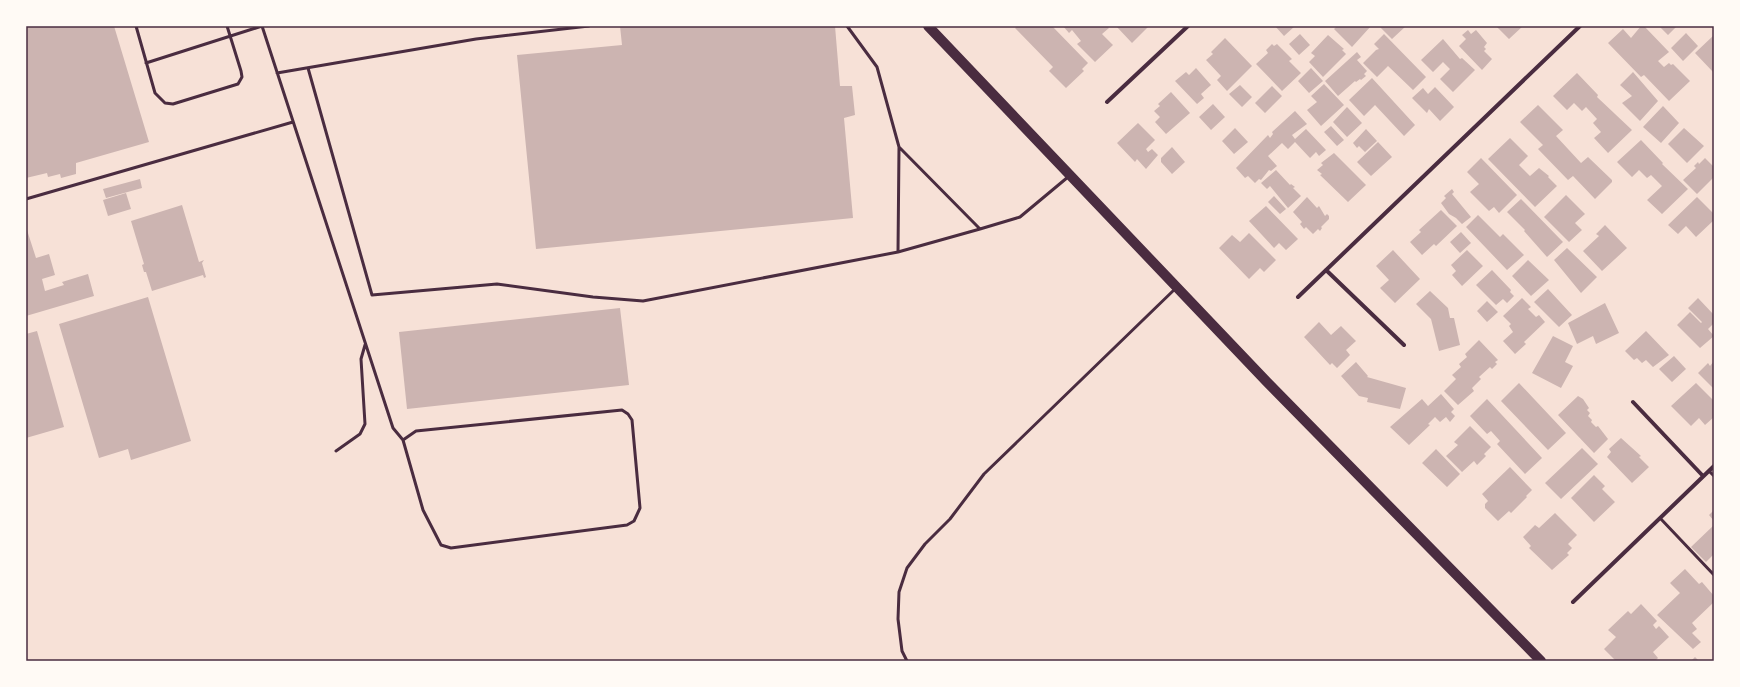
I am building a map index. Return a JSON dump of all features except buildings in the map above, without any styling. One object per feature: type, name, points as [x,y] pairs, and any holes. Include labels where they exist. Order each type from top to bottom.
[{"type":"main road","points":[[928,26],[1267,382],[1541,661]]},
{"type":"street","points":[[1107,102],[1188,26]]},
{"type":"street","points":[[1298,297],[1580,26]]},
{"type":"street","points":[[1326,270],[1404,345]]},
{"type":"street","points":[[1633,402],[1703,476]]},
{"type":"street","points":[[1573,602],[1714,466]]},
{"type":"lane","points":[[136,26],[155,93],[165,103],[173,104],[238,84],[242,78],[241,71],[227,26]]},
{"type":"lane","points":[[146,63],[262,26],[393,428],[403,440],[423,510],[441,545],[451,548],[626,525],[634,521],[640,508],[632,420],[628,414],[622,410],[416,431],[403,440]]},
{"type":"lane","points":[[277,73],[476,39],[588,26]]},
{"type":"lane","points":[[847,26],[877,67],[899,147],[898,252]]},
{"type":"lane","points":[[308,68],[372,296],[497,284],[593,297],[644,301],[898,252],[980,229],[1020,217],[1033,208],[1070,174]]},
{"type":"lane","points":[[26,199],[293,122]]},
{"type":"lane","points":[[899,147],[980,229]]},
{"type":"lane","points":[[907,661],[902,651],[898,619],[899,592],[907,568],[925,544],[950,519],[984,474],[1178,287]]},
{"type":"lane","points":[[336,451],[360,434],[365,424],[361,359],[366,345]]},
{"type":"lane","points":[[1709,470],[1714,476]]},
{"type":"lane","points":[[1660,518],[1714,575]]}]
